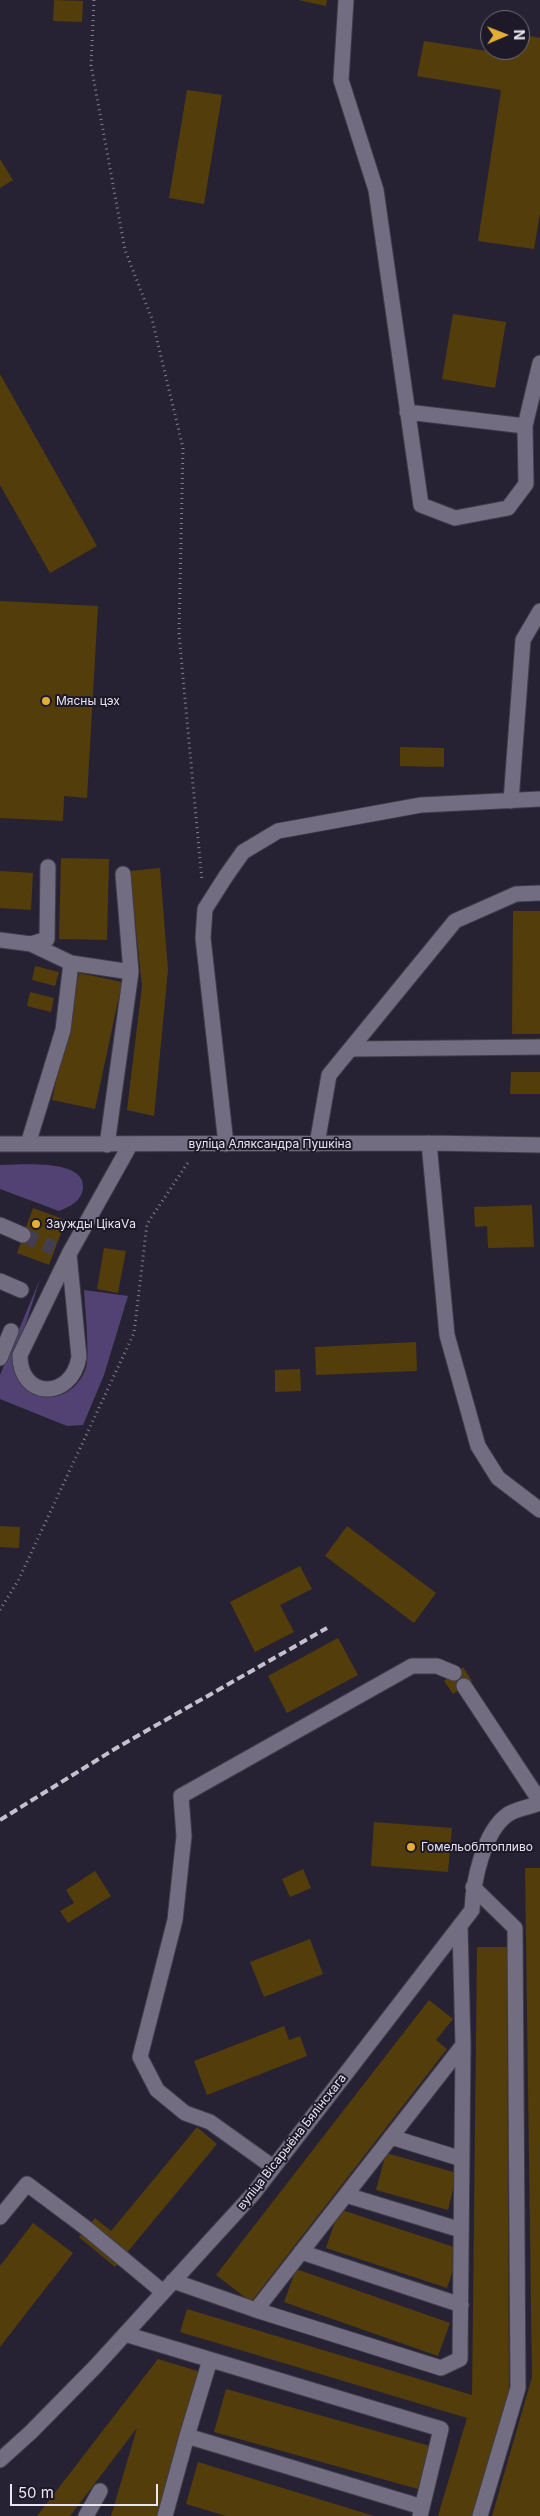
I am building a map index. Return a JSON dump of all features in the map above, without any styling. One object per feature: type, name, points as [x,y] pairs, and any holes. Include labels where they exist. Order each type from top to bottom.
[{"type":"street","points":[[346,0],[341,80],[376,190],[421,506],[455,518],[508,508],[526,484],[525,426],[540,363]]},
{"type":"street","points":[[407,412],[525,426]]},
{"type":"street","points":[[510,800],[524,640],[540,611]]},
{"type":"street","points":[[226,1144],[203,938],[205,910],[243,852],[278,831],[421,805],[540,799]]},
{"type":"street","points":[[31,944],[47,939],[48,867]]},
{"type":"street","points":[[107,1145],[131,972],[123,874]]},
{"type":"street","points":[[317,1144],[329,1075],[455,921],[516,894],[540,893]]},
{"type":"street","points":[[0,940],[31,944],[71,963],[131,972]]},
{"type":"street","points":[[28,1144],[63,1030],[71,963]]},
{"type":"street","points":[[351,1049],[540,1047]]},
{"type":"street","points":[[429,1143],[447,1335],[478,1446],[498,1478],[540,1510]]},
{"type":"street","name":"вуліца Аляксандра Пушкіна","points":[[0,1144],[429,1143],[540,1145]]},
{"type":"street","points":[[69,1254],[79,1357],[76,1371],[68,1382],[59,1388],[47,1389],[34,1386],[25,1378],[20,1368],[20,1355],[69,1254],[130,1145]]},
{"type":"street","points":[[0,1224],[23,1235]]},
{"type":"street","points":[[54,1248],[69,1254]]},
{"type":"street","points":[[0,1282],[21,1290]]},
{"type":"street","points":[[0,1358],[11,1331]]},
{"type":"street","points":[[273,2168],[210,2122],[185,2113],[157,2090],[140,2057],[175,1920],[184,1836],[181,1796],[412,1666],[437,1666],[454,1674]]},
{"type":"street","points":[[464,1686],[540,1802]]},
{"type":"street","name":"вуліца Вісарыёна Бялінскага","points":[[0,2460],[31,2432],[125,2334],[253,2194],[472,1910],[473,1887],[486,1847],[495,1830],[508,1815],[540,1802]]},
{"type":"street","points":[[473,1887],[515,1928],[518,2388],[480,2516]]},
{"type":"street","points":[[0,2216],[27,2184],[168,2287],[256,2310],[442,2368],[460,2359],[463,2045],[460,1926]]},
{"type":"street","points":[[256,2310],[463,2045]]},
{"type":"street","points":[[390,2137],[462,2160]]},
{"type":"street","points":[[346,2195],[461,2230]]},
{"type":"street","points":[[301,2252],[461,2305]]},
{"type":"street","points":[[125,2334],[441,2429],[421,2512],[187,2436]]},
{"type":"street","points":[[165,2516],[210,2360]]},
{"type":"street","points":[[86,2516],[100,2491]]},
{"type":"path","points":[[94,0],[91,65],[125,250],[152,319],[183,448],[179,634],[205,910]]},
{"type":"path","points":[[0,1610],[18,1581],[134,1333],[147,1224],[200,1144]]},
{"type":"shaded area","points":[[35,1164],[63,1168],[74,1172],[81,1178],[82,1193],[78,1200],[59,1211],[0,1189],[0,1165]]},
{"type":"shaded area","points":[[40,1279],[13,1364],[18,1378],[25,1388],[35,1395],[59,1396],[70,1390],[79,1381],[86,1368],[87,1343],[84,1290],[128,1296],[104,1375],[83,1425],[67,1426],[0,1399],[0,1375]]},
{"type":"building","points":[[54,0],[83,1],[82,22],[53,21]]},
{"type":"building","points":[[298,0],[327,0],[326,6]]},
{"type":"building","points":[[530,36],[540,38],[540,213],[534,249],[478,241],[501,90],[417,76],[424,41],[480,50],[480,60],[530,60]]},
{"type":"building","points":[[187,90],[222,95],[204,204],[169,198]]},
{"type":"building","points":[[0,159],[13,180],[0,188]]},
{"type":"building","points":[[453,314],[506,322],[495,388],[442,379]]},
{"type":"building","points":[[0,374],[97,546],[50,573],[0,485]]},
{"type":"building","name":"Мясны цэх","points":[[0,601],[98,606],[87,798],[64,796],[63,821],[0,818]]},
{"type":"building","points":[[400,747],[444,748],[444,767],[400,766]]},
{"type":"building","points":[[61,858],[109,859],[107,940],[59,939]]},
{"type":"building","points":[[160,868],[168,970],[154,1116],[127,1110],[142,986],[130,871]]},
{"type":"building","points":[[0,871],[33,873],[31,910],[0,908]]},
{"type":"building","points":[[513,911],[540,911],[540,1034],[512,1034]]},
{"type":"building","points":[[35,966],[59,972],[55,986],[32,980]]},
{"type":"building","points":[[79,973],[122,982],[95,1109],[52,1100]]},
{"type":"building","points":[[30,992],[54,998],[51,1012],[27,1006]]},
{"type":"building","points":[[511,1072],[540,1072],[540,1094],[510,1094]]},
{"type":"building","points":[[532,1205],[534,1247],[488,1248],[487,1226],[475,1227],[474,1207]]},
{"type":"building","points":[[33,1208],[66,1220],[49,1265],[17,1253]]},
{"type":"building","points":[[104,1248],[126,1251],[118,1293],[97,1289]]},
{"type":"building","points":[[416,1342],[417,1371],[316,1375],[315,1347]]},
{"type":"building","points":[[300,1369],[301,1391],[275,1392],[275,1370]]},
{"type":"building","points":[[0,1526],[20,1527],[19,1548],[0,1547]]},
{"type":"building","points":[[347,1526],[436,1593],[414,1623],[325,1556]]},
{"type":"building","points":[[300,1566],[312,1589],[280,1605],[294,1632],[255,1652],[230,1602]]},
{"type":"building","points":[[338,1638],[358,1675],[287,1713],[268,1676]]},
{"type":"building","points":[[463,1667],[472,1681],[453,1694],[444,1681]]},
{"type":"building","name":"Гомельоблтопливо","points":[[374,1822],[452,1828],[448,1872],[371,1866]]},
{"type":"building","points":[[525,1868],[540,1868],[540,2516],[492,2516],[532,2377]]},
{"type":"building","points":[[303,1869],[311,1888],[290,1897],[282,1879]]},
{"type":"building","points":[[95,1871],[111,1896],[68,1923],[60,1911],[74,1903],[66,1890]]},
{"type":"building","points":[[310,1939],[323,1974],[264,1997],[250,1962]]},
{"type":"building","points":[[477,1947],[507,1947],[509,2391],[472,2516],[438,2516],[467,2418],[180,2332],[187,2309],[472,2395]]},
{"type":"building","points":[[429,2000],[453,2019],[436,2040],[447,2049],[251,2302],[216,2275]]},
{"type":"building","points":[[284,2026],[289,2040],[300,2036],[307,2056],[207,2095],[194,2061]]},
{"type":"building","points":[[197,2127],[217,2144],[115,2267],[79,2237],[95,2218],[111,2231]]},
{"type":"building","points":[[386,2153],[457,2173],[448,2210],[376,2190]]},
{"type":"building","points":[[339,2209],[460,2249],[447,2288],[326,2248]]},
{"type":"building","points":[[33,2223],[73,2253],[0,2347],[0,2266]]},
{"type":"building","points":[[296,2269],[450,2323],[438,2356],[284,2302]]},
{"type":"building","points":[[158,2359],[201,2372],[158,2516],[111,2516],[137,2428],[70,2516],[37,2516]]},
{"type":"building","points":[[226,2389],[430,2446],[418,2489],[214,2432]]},
{"type":"building","points":[[198,2462],[374,2516],[226,2516],[186,2504]]},
{"type":"tunnel","points":[[23,1235],[54,1248]]},
{"type":"railway","points":[[0,1820],[118,1747],[327,1628]]},
{"type":"place","name":"Мясны цэх","points":[[46,701]]},
{"type":"place","name":"Заужды ЦікаVа","points":[[36,1224]]},
{"type":"place","name":"Гомельоблтопливо","points":[[411,1847]]}]
